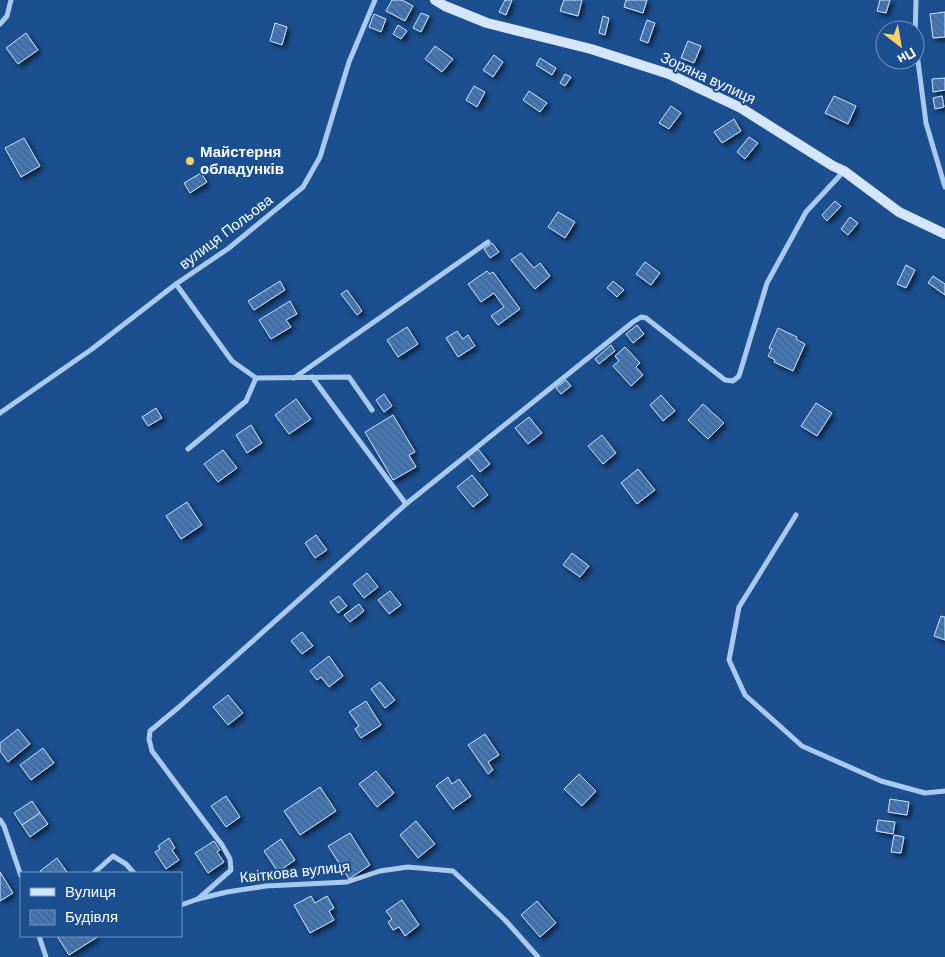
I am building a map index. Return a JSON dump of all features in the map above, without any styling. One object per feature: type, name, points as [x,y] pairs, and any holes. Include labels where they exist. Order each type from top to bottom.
[{"type":"street","points":[[0,24],[7,16],[11,0]]},
{"type":"street","name":"вулиця Польова","points":[[0,413],[92,349],[176,284],[229,248],[303,186],[320,156],[349,62],[375,0]]},
{"type":"street","name":"Зоряна вулиця","points":[[435,0],[487,23],[591,49],[669,74],[741,108],[832,166],[844,171],[899,212],[945,234]]},
{"type":"street","points":[[916,0],[915,38],[926,123],[945,187]]},
{"type":"street","points":[[312,377],[406,504],[641,317],[646,318],[725,380],[733,381],[739,376],[767,283],[806,212],[844,171]]},
{"type":"street","points":[[294,378],[488,242]]},
{"type":"street","points":[[176,284],[232,361],[256,378],[349,376],[372,410]]},
{"type":"street","points":[[188,449],[246,401],[256,378]]},
{"type":"street","name":"Квіткова вулиця","points":[[198,899],[231,870],[230,859],[222,845],[152,751],[149,739],[150,730],[179,707],[406,504]]},
{"type":"street","points":[[796,515],[739,607],[729,660],[745,695],[802,746],[881,781],[925,793],[945,791]]},
{"type":"street","points":[[0,820],[4,826],[20,873]]},
{"type":"street","points":[[95,872],[112,856],[126,864],[133,872]]},
{"type":"street","name":"Квіткова вулиця","points":[[182,905],[227,892],[266,886],[347,882],[380,870],[408,867],[453,871],[505,920],[538,957]]},
{"type":"street","points":[[39,937],[46,957]]},
{"type":"building","points":[[392,0],[402,0],[413,6],[405,21],[386,11]]},
{"type":"building","points":[[505,0],[512,0],[506,15],[499,12]]},
{"type":"building","points":[[564,0],[582,0],[578,16],[560,11]]},
{"type":"building","points":[[626,0],[647,0],[643,13],[624,7]]},
{"type":"building","points":[[880,0],[890,0],[886,13],[877,11]]},
{"type":"building","points":[[945,12],[945,37],[933,38],[930,14]]},
{"type":"building","points":[[421,13],[429,16],[421,32],[413,28]]},
{"type":"building","points":[[374,14],[386,19],[381,32],[369,27]]},
{"type":"building","points":[[603,16],[609,18],[605,35],[599,33]]},
{"type":"building","points":[[647,20],[655,23],[648,43],[640,40]]},
{"type":"building","points":[[275,23],[287,27],[282,45],[270,41]]},
{"type":"building","points":[[398,25],[407,31],[401,39],[393,34]]},
{"type":"building","points":[[26,33],[38,50],[18,64],[6,48]]},
{"type":"building","points":[[688,41],[701,46],[694,63],[681,58]]},
{"type":"building","points":[[435,46],[453,59],[442,72],[425,59]]},
{"type":"building","points":[[494,55],[503,62],[493,77],[483,70]]},
{"type":"building","points":[[540,58],[556,68],[552,75],[536,65]]},
{"type":"building","points":[[565,74],[571,77],[565,86],[560,83]]},
{"type":"building","points":[[945,78],[945,90],[933,92],[932,79]]},
{"type":"building","points":[[474,86],[485,92],[477,107],[466,100]]},
{"type":"building","points":[[529,91],[547,103],[540,112],[523,100]]},
{"type":"building","points":[[834,96],[856,106],[848,124],[825,113]]},
{"type":"building","points":[[942,96],[944,107],[935,109],[933,98]]},
{"type":"building","points":[[671,106],[681,113],[669,129],[659,123]]},
{"type":"building","points":[[734,119],[741,131],[722,143],[714,132]]},
{"type":"building","points":[[749,137],[758,143],[745,159],[737,152]]},
{"type":"building","points":[[24,138],[40,166],[21,177],[5,148]]},
{"type":"building","points":[[201,173],[207,182],[190,193],[184,183]]},
{"type":"building","points":[[835,201],[841,206],[827,221],[822,215]]},
{"type":"building","points":[[558,212],[575,222],[565,238],[548,227]]},
{"type":"building","points":[[850,217],[858,223],[848,235],[841,229]]},
{"type":"building","points":[[492,243],[499,252],[490,258],[484,249]]},
{"type":"building","points":[[521,253],[534,268],[540,263],[550,276],[535,289],[511,260]]},
{"type":"building","points":[[645,262],[660,273],[651,285],[636,274]]},
{"type":"building","points":[[906,265],[915,270],[906,288],[897,284]]},
{"type":"building","points":[[487,271],[490,274],[493,272],[520,309],[498,325],[491,316],[504,307],[494,293],[481,302],[468,284]]},
{"type":"building","points":[[933,276],[945,284],[945,295],[928,283]]},
{"type":"building","points":[[280,281],[285,290],[254,310],[248,301]]},
{"type":"building","points":[[613,281],[624,290],[617,297],[607,288]]},
{"type":"building","points":[[347,290],[362,311],[357,315],[341,294]]},
{"type":"building","points":[[290,301],[297,314],[286,320],[291,327],[271,339],[259,320]]},
{"type":"building","points":[[637,325],[644,334],[633,343],[626,334]]},
{"type":"building","points":[[407,327],[418,344],[398,357],[387,340]]},
{"type":"building","points":[[778,328],[797,337],[796,339],[805,344],[793,371],[774,362],[775,360],[768,356],[772,349],[769,348]]},
{"type":"building","points":[[457,331],[463,339],[468,335],[475,346],[458,357],[446,338]]},
{"type":"building","points":[[611,345],[615,351],[599,364],[595,359]]},
{"type":"building","points":[[625,347],[640,363],[636,367],[643,375],[631,386],[613,366],[619,361],[615,356]]},
{"type":"building","points":[[566,380],[571,386],[561,394],[556,388]]},
{"type":"building","points":[[384,394],[392,406],[384,412],[376,400]]},
{"type":"building","points":[[661,395],[675,411],[663,421],[650,405]]},
{"type":"building","points":[[296,399],[311,419],[289,434],[275,415]]},
{"type":"building","points":[[816,403],[832,413],[817,436],[801,426]]},
{"type":"building","points":[[703,404],[724,423],[708,439],[688,420]]},
{"type":"building","points":[[156,408],[162,418],[148,426],[142,417]]},
{"type":"building","points":[[393,415],[415,452],[409,455],[416,467],[393,480],[365,432]]},
{"type":"building","points":[[529,417],[542,433],[528,444],[515,428]]},
{"type":"building","points":[[251,425],[262,443],[247,453],[236,435]]},
{"type":"building","points":[[602,435],[616,453],[603,464],[588,446]]},
{"type":"building","points":[[478,449],[490,464],[480,472],[468,457]]},
{"type":"building","points":[[223,450],[237,468],[218,482],[204,464]]},
{"type":"building","points":[[638,469],[655,490],[637,504],[621,483]]},
{"type":"building","points":[[472,475],[488,495],[473,507],[457,487]]},
{"type":"building","points":[[187,502],[202,525],[181,539],[166,516]]},
{"type":"building","points":[[316,535],[327,550],[315,558],[305,543]]},
{"type":"building","points":[[572,553],[589,566],[580,577],[563,565]]},
{"type":"building","points":[[367,573],[378,587],[364,598],[353,584]]},
{"type":"building","points":[[390,591],[401,605],[389,614],[378,600]]},
{"type":"building","points":[[339,596],[347,606],[338,613],[330,602]]},
{"type":"building","points":[[359,604],[364,611],[350,622],[344,615]]},
{"type":"building","points":[[941,616],[945,617],[945,640],[934,636]]},
{"type":"building","points":[[302,632],[313,646],[302,654],[291,641]]},
{"type":"building","points":[[329,656],[343,676],[329,687],[321,677],[317,680],[310,671]]},
{"type":"building","points":[[380,682],[395,700],[385,708],[371,689]]},
{"type":"building","points":[[228,695],[243,713],[228,725],[213,707]]},
{"type":"building","points":[[366,701],[381,725],[361,738],[355,729],[359,726],[349,712]]},
{"type":"building","points":[[18,729],[30,744],[8,762],[0,751],[0,743]]},
{"type":"building","points":[[485,734],[499,755],[488,762],[493,770],[488,774],[468,745]]},
{"type":"building","points":[[43,748],[54,763],[31,780],[20,765]]},
{"type":"building","points":[[376,771],[394,793],[377,807],[359,784]]},
{"type":"building","points":[[579,774],[596,791],[582,806],[564,789]]},
{"type":"building","points":[[448,777],[452,784],[459,779],[471,796],[453,809],[436,786]]},
{"type":"building","points":[[320,787],[336,811],[300,835],[284,811]]},
{"type":"building","points":[[226,796],[240,817],[226,827],[211,806]]},
{"type":"building","points":[[890,799],[909,802],[907,815],[888,812]]},
{"type":"building","points":[[32,801],[40,813],[22,825],[14,813]]},
{"type":"building","points":[[40,813],[48,824],[30,837],[22,825]]},
{"type":"building","points":[[878,820],[895,822],[893,834],[876,831]]},
{"type":"building","points":[[416,821],[435,844],[418,858],[400,835]]},
{"type":"building","points":[[350,833],[370,865],[349,879],[328,846]]},
{"type":"building","points":[[894,835],[904,837],[901,853],[891,852]]},
{"type":"building","points":[[169,838],[175,848],[172,850],[179,860],[166,869],[155,852],[160,849],[158,846]]},
{"type":"building","points":[[281,839],[295,860],[278,872],[264,851]]},
{"type":"building","points":[[214,841],[220,850],[217,852],[224,862],[208,873],[195,853]]},
{"type":"building","points":[[57,858],[67,872],[41,872]]},
{"type":"building","points":[[0,872],[13,893],[0,901]]},
{"type":"building","points":[[311,896],[315,903],[327,896],[334,908],[329,911],[334,920],[310,933],[294,905]]},
{"type":"building","points":[[402,900],[419,925],[405,936],[399,927],[393,930],[388,922],[392,919],[386,911]]},
{"type":"building","points":[[537,901],[556,923],[540,937],[521,915]]},
{"type":"building","points":[[58,937],[97,937],[69,955]]},
{"type":"place","name":"Майстерня обладунків","points":[[190,161]]}]
